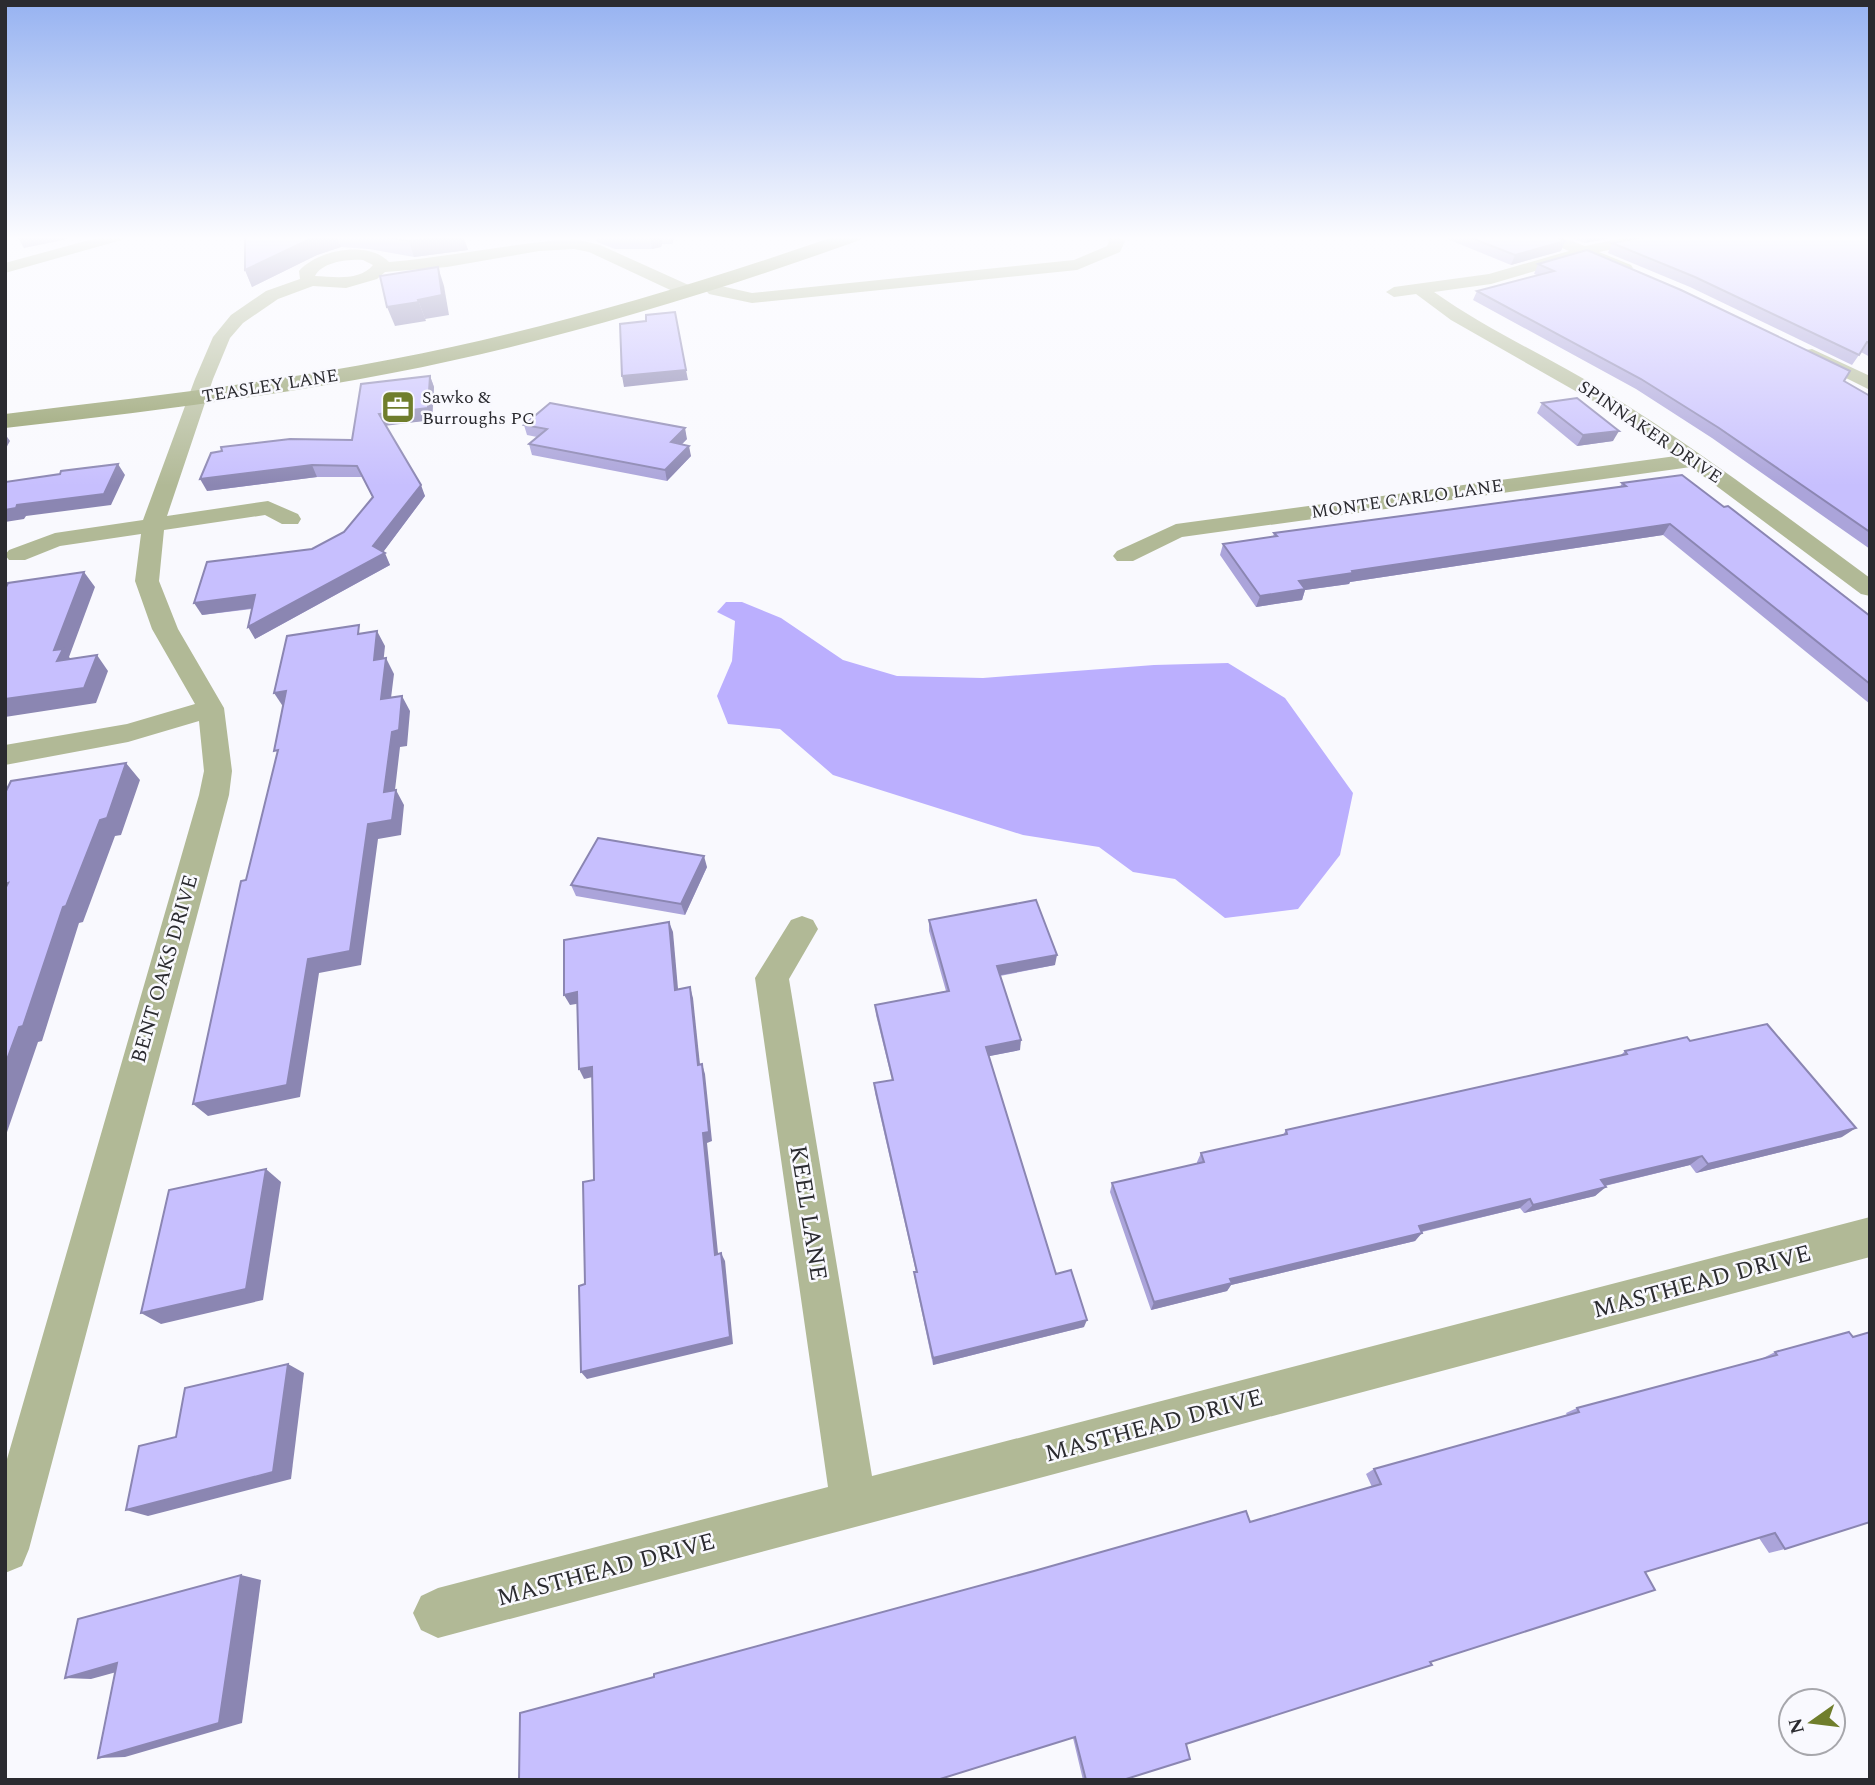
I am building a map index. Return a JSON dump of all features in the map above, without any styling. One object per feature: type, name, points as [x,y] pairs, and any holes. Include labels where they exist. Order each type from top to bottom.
[{"type":"main road","name":"TEASLEY LANE","points":[[5,421],[201,389],[413,344],[509,319]]},
{"type":"main road","name":"TEASLEY LANE","points":[[5,401],[328,378],[437,356],[587,319]]},
{"type":"street","name":"BENT OAKS DRIVE","points":[[5,1549],[214,795],[218,771],[211,708],[165,629],[147,581],[153,524],[222,337],[237,319]]},
{"type":"street","name":"SPINNAKER DRIVE","points":[[1463,319],[1600,397],[1695,460],[1870,590]]},
{"type":"street","points":[[1796,346],[1870,384]]},
{"type":"street","name":"MONTE CARLO LANE","points":[[1125,556],[1176,531],[1695,460]]},
{"type":"street","points":[[17,555],[55,540],[268,508],[290,519]]},
{"type":"street","points":[[5,755],[128,733],[211,708]]},
{"type":"street","name":"KEEL LANE","points":[[802,929],[772,978],[854,1505]]},
{"type":"street","name":"MASTHEAD DRIVE","points":[[438,1613],[1870,1237]]},
{"type":"shaded area","points":[[726,602],[742,602],[781,618],[843,660],[897,676],[983,678],[1154,665],[1228,663],[1285,698],[1353,793],[1340,855],[1298,909],[1225,918],[1175,879],[1133,872],[1099,847],[1023,835],[833,775],[780,729],[728,724],[717,696],[732,661],[735,621],[717,612]]},
{"type":"building","points":[[676,319],[686,370],[622,376],[620,324]]},
{"type":"building","points":[[1530,319],[1742,319],[1850,371],[1844,381],[1870,396],[1870,532],[1719,428],[1641,379]]},
{"type":"building","points":[[1784,319],[1870,319],[1870,343],[1867,342],[1859,355]]},
{"type":"building","points":[[430,376],[428,408],[379,414],[421,485],[373,546],[385,553],[248,627],[255,595],[194,603],[207,562],[312,549],[344,532],[373,497],[357,466],[312,465],[200,479],[211,453],[222,451],[221,447],[290,439],[352,440],[361,384]]},
{"type":"building","points":[[1577,398],[1619,431],[1583,435],[1542,403]]},
{"type":"building","points":[[550,403],[685,428],[671,442],[689,446],[665,470],[529,444],[547,429],[524,425]]},
{"type":"building","points":[[118,464],[104,494],[17,505],[16,508],[5,510],[5,482]]},
{"type":"building","points":[[1682,475],[1724,507],[1728,506],[1870,616],[1870,684],[1670,524],[1352,571],[1353,573],[1299,581],[1305,589],[1260,596],[1223,544],[1277,536],[1274,533],[1626,486],[1622,483]]},
{"type":"building","points":[[84,572],[54,650],[63,649],[57,661],[97,655],[84,688],[5,699],[5,589],[8,583]]},
{"type":"building","points":[[359,625],[358,634],[377,631],[374,660],[386,658],[381,699],[402,696],[399,730],[392,732],[384,792],[396,790],[392,820],[368,824],[350,951],[308,959],[287,1085],[193,1104],[241,881],[246,880],[278,750],[274,751],[286,691],[274,693],[287,636]]},
{"type":"building","points":[[126,763],[107,818],[100,820],[66,906],[63,907],[23,1026],[19,1027],[5,1065],[5,889],[8,883],[5,884],[5,793],[11,781]]},
{"type":"building","points":[[598,838],[704,856],[681,904],[571,885]]},
{"type":"building","points":[[1036,900],[1057,955],[997,966],[1021,1040],[986,1047],[1056,1274],[1071,1270],[1087,1320],[933,1358],[914,1272],[917,1272],[874,1083],[893,1080],[875,1005],[949,991],[929,920]]},
{"type":"building","points":[[669,922],[675,990],[690,987],[698,1065],[702,1064],[709,1132],[703,1133],[715,1255],[721,1253],[730,1337],[581,1372],[579,1286],[585,1284],[583,1182],[594,1180],[592,1067],[579,1069],[577,992],[564,995],[564,940]]},
{"type":"building","points":[[1767,1024],[1856,1128],[1708,1164],[1702,1156],[1601,1180],[1606,1187],[1533,1205],[1530,1199],[1419,1226],[1422,1233],[1230,1279],[1232,1283],[1154,1302],[1112,1183],[1204,1162],[1201,1153],[1287,1134],[1286,1130],[1627,1054],[1625,1051],[1687,1037],[1690,1041]]},
{"type":"building","points":[[266,1169],[246,1289],[141,1313],[169,1190]]},
{"type":"building","points":[[1849,1332],[1853,1337],[1870,1332],[1870,1522],[1785,1549],[1775,1533],[1645,1572],[1655,1590],[1186,1744],[1190,1759],[1123,1780],[1086,1780],[1075,1737],[937,1780],[519,1780],[520,1713],[1246,1511],[1250,1522],[1381,1484],[1374,1469],[1579,1412],[1577,1408],[1777,1355],[1775,1352]]},
{"type":"building","points":[[288,1364],[273,1472],[126,1510],[139,1446],[176,1437],[185,1388]]},
{"type":"building","points":[[241,1575],[219,1723],[98,1758],[117,1663],[65,1678],[78,1619]]},
{"type":"place","name":"Sawko & Burroughs PC","points":[[398,407]]}]
